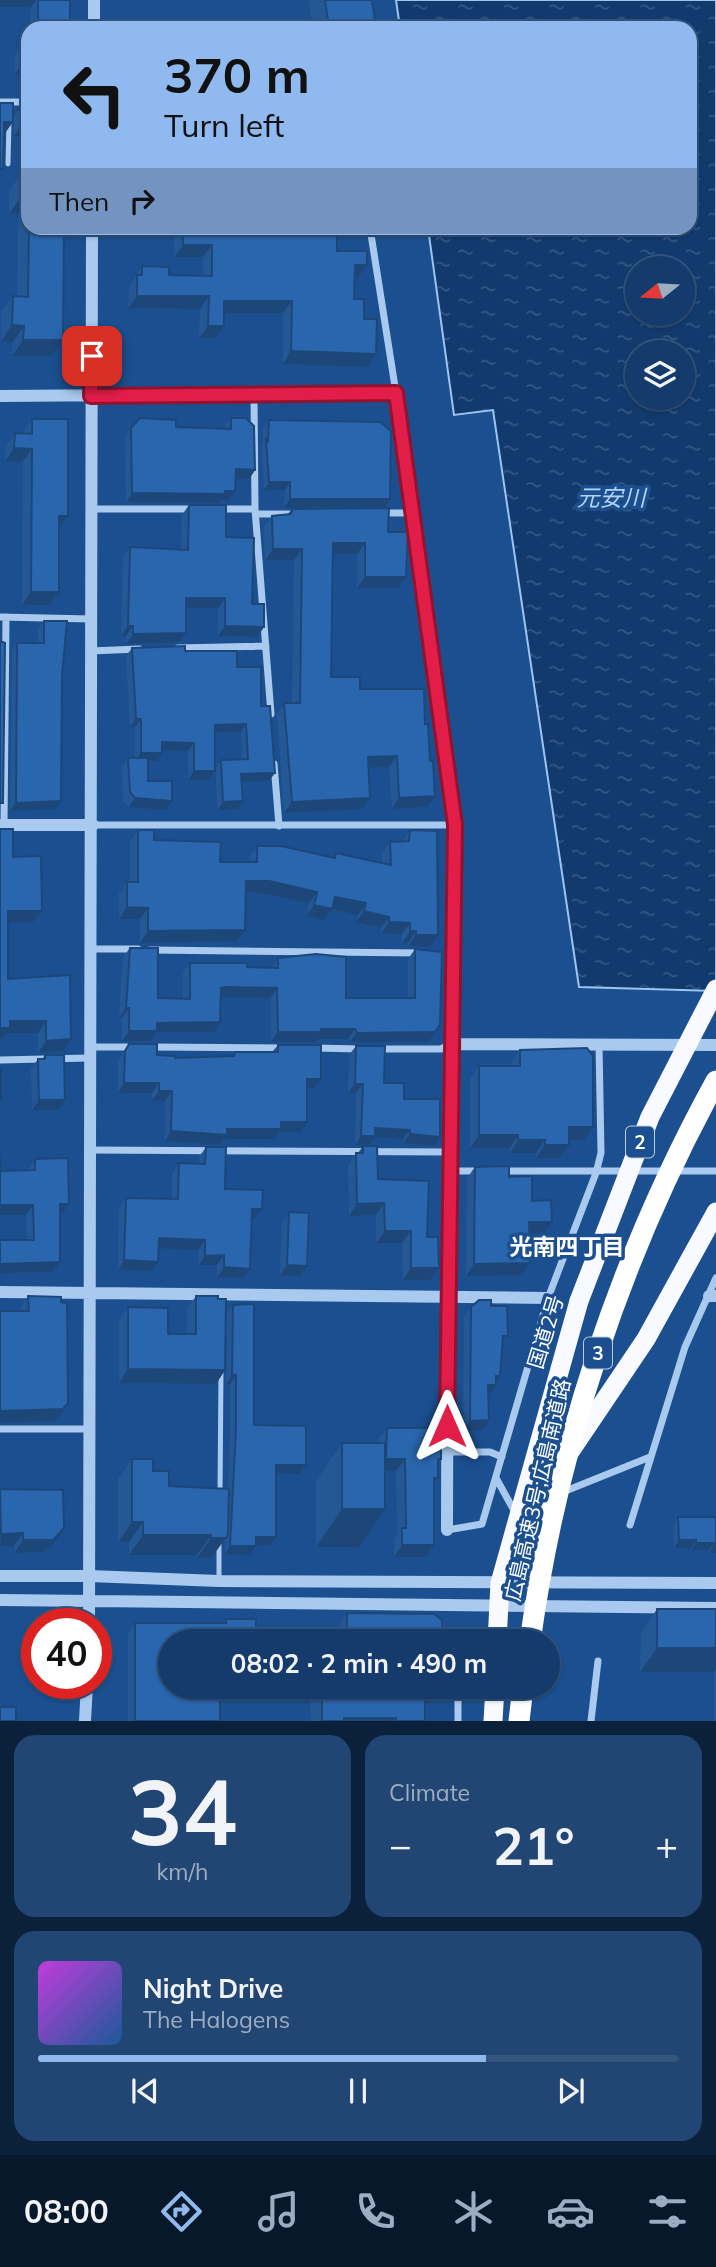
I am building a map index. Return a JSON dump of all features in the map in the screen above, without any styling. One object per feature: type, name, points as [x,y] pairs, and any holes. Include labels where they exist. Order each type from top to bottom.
[{"type":"highway","name":"国道2号","points":[[498,1629],[500,1583],[517,1514],[579,1301],[650,1117],[716,989]]},
{"type":"highway","name":"広島高速3号;広島南道路","points":[[532,1629],[539,1572],[575,1425],[611,1313],[653,1211],[716,1081]]},
{"type":"highway","name":"国道2号","points":[[500,1583],[555,1474],[646,1339],[716,1212]]},
{"type":"highway","points":[[489,1718],[493,1699]]},
{"type":"highway","points":[[519,1721],[522,1699]]},
{"type":"street","points":[[94,0],[94,21]]},
{"type":"street","points":[[0,102],[21,102]]},
{"type":"street","points":[[88,1608],[88,1053],[93,825],[90,650],[93,235]]},
{"type":"street","points":[[371,235],[415,513],[455,825],[447,953],[451,1044],[447,1530],[482,1524],[548,1298],[596,1173],[601,1153],[599,1044]]},
{"type":"street","points":[[0,396],[396,393]]},
{"type":"street","points":[[254,396],[256,512],[272,729]]},
{"type":"street","points":[[92,509],[308,514]]},
{"type":"street","points":[[373,513],[415,513]]},
{"type":"street","points":[[91,620],[3,617],[2,825],[455,825]]},
{"type":"street","points":[[173,648],[265,646]]},
{"type":"street","points":[[90,650],[147,649]]},
{"type":"street","points":[[274,757],[279,826]]},
{"type":"street","points":[[90,949],[427,953]]},
{"type":"street","points":[[0,1060],[88,1053],[441,1049],[451,1044],[716,1045]]},
{"type":"street","points":[[88,1150],[449,1152]]},
{"type":"street","points":[[449,1171],[716,1171]]},
{"type":"street","points":[[630,1525],[685,1347],[712,1296],[716,1278]]},
{"type":"street","points":[[0,1292],[548,1298]]},
{"type":"street","points":[[0,1429],[89,1429]]},
{"type":"street","points":[[447,1452],[490,1452],[502,1457]]},
{"type":"street","points":[[541,1501],[650,1457]]},
{"type":"street","points":[[496,1478],[517,1514]]},
{"type":"street","points":[[0,1576],[219,1581],[716,1583]]},
{"type":"street","points":[[0,1600],[716,1608]]},
{"type":"street","points":[[591,1721],[598,1661]]},
{"type":"street","points":[[85,1721],[86,1699]]},
{"type":"street","points":[[458,1699],[458,1721]]},
{"type":"lane","points":[[8,164],[9,102]]},
{"type":"lane","points":[[222,1294],[222,1308]]},
{"type":"lane","points":[[219,1498],[221,1362]]},
{"type":"lane","points":[[219,1538],[219,1581]]},
{"type":"water","name":"元安川","points":[[396,0],[716,0],[716,991],[579,987],[493,410],[454,415],[429,235],[697,235],[697,21],[399,21]]},
{"type":"building","points":[[38,0],[70,0],[70,21],[38,21]]},
{"type":"building","points":[[325,0],[372,0],[375,21],[328,21]]},
{"type":"building","points":[[0,103],[13,103],[13,122],[4,122],[3,169],[0,169]]},
{"type":"building","points":[[29,235],[64,235],[63,340],[23,340],[24,326],[12,325],[13,296],[28,297]]},
{"type":"building","points":[[183,235],[337,235],[337,251],[367,251],[367,265],[355,265],[354,299],[364,299],[364,319],[377,319],[376,354],[291,351],[292,301],[224,301],[224,326],[208,326],[209,296],[137,296],[137,275],[142,275],[142,266],[169,267],[169,275],[212,276],[212,245],[183,245]]},
{"type":"building","points":[[140,418],[176,420],[176,427],[231,429],[231,418],[246,418],[254,426],[255,470],[236,469],[235,491],[225,491],[225,494],[132,493],[131,428]]},
{"type":"building","points":[[32,419],[68,419],[68,516],[59,516],[59,592],[31,592],[32,449],[14,448],[15,433],[32,434]]},
{"type":"building","points":[[269,420],[380,422],[391,431],[390,499],[290,499],[290,482],[269,482],[266,439],[268,441]]},
{"type":"building","points":[[189,505],[226,505],[226,537],[254,538],[252,604],[264,604],[264,627],[225,626],[225,598],[186,598],[186,633],[133,634],[133,626],[128,626],[130,547],[188,550]]},
{"type":"building","points":[[389,508],[388,532],[408,532],[406,577],[365,577],[365,543],[333,543],[331,677],[360,677],[360,689],[424,689],[425,724],[428,724],[435,796],[399,798],[397,756],[368,757],[370,798],[292,802],[284,703],[300,703],[302,549],[273,549],[272,516],[291,514],[292,509]]},
{"type":"building","points":[[44,621],[67,621],[62,675],[61,801],[16,803],[17,643],[44,643]]},
{"type":"building","points":[[0,641],[5,643],[3,803],[0,803]]},
{"type":"building","points":[[185,646],[185,651],[237,651],[237,667],[261,667],[261,706],[270,706],[275,773],[241,774],[243,801],[223,802],[221,760],[248,759],[246,724],[215,725],[215,771],[194,771],[194,743],[162,742],[162,753],[141,753],[141,719],[136,719],[132,648]]},
{"type":"building","points":[[128,758],[148,758],[148,781],[172,781],[172,801],[135,798],[130,792]]},
{"type":"building","points":[[0,829],[13,829],[13,857],[41,856],[42,911],[8,911],[8,979],[70,975],[71,1039],[46,1041],[46,1021],[10,1021],[10,1028],[0,1028]]},
{"type":"building","points":[[138,830],[154,830],[154,840],[221,842],[220,862],[257,862],[257,846],[281,846],[335,858],[336,853],[391,865],[390,842],[409,841],[410,830],[437,831],[438,935],[416,935],[416,931],[410,931],[410,923],[389,922],[389,917],[364,911],[366,903],[335,897],[332,909],[314,905],[317,892],[269,881],[246,881],[245,930],[148,931],[148,908],[127,907],[127,882],[138,882]]},
{"type":"building","points":[[130,948],[158,948],[158,998],[190,999],[190,963],[247,963],[247,967],[278,968],[278,958],[316,954],[346,957],[346,998],[415,998],[415,949],[442,952],[440,1025],[435,1032],[357,1033],[355,1029],[321,1029],[321,1032],[278,1032],[277,988],[225,987],[221,988],[220,1022],[157,1023],[157,1031],[129,1031],[129,1008],[126,1008]]},
{"type":"building","points":[[129,1044],[157,1044],[157,1055],[175,1058],[234,1056],[235,1052],[278,1052],[278,1045],[321,1045],[321,1079],[307,1079],[307,1122],[281,1122],[281,1129],[227,1129],[227,1135],[171,1131],[172,1091],[159,1091],[159,1083],[124,1083],[125,1051]]},
{"type":"building","points":[[356,1046],[385,1046],[384,1083],[404,1083],[404,1099],[440,1099],[440,1137],[410,1134],[410,1130],[375,1128],[375,1136],[361,1136],[363,1084],[355,1084]]},
{"type":"building","points":[[587,1048],[593,1056],[593,1127],[569,1127],[569,1145],[545,1145],[545,1140],[518,1140],[518,1135],[479,1135],[479,1066],[520,1066],[520,1050]]},
{"type":"building","points":[[45,1055],[64,1055],[65,1100],[39,1100],[38,1059],[45,1059]]},
{"type":"building","points":[[1,1069],[1,1100],[0,1100]]},
{"type":"building","points":[[363,1146],[377,1146],[378,1179],[429,1181],[427,1237],[438,1237],[439,1268],[411,1268],[411,1231],[385,1231],[384,1203],[357,1204],[356,1153],[363,1153]]},
{"type":"building","points":[[206,1147],[226,1147],[225,1189],[263,1190],[262,1209],[252,1209],[250,1269],[224,1267],[224,1255],[205,1256],[205,1240],[159,1238],[158,1262],[124,1260],[126,1198],[178,1199],[179,1163],[205,1164]]},
{"type":"building","points":[[68,1158],[69,1204],[60,1204],[60,1262],[0,1264],[0,1240],[34,1240],[33,1205],[0,1205],[0,1171],[35,1170],[35,1159]]},
{"type":"building","points":[[509,1166],[509,1177],[532,1176],[532,1201],[551,1200],[552,1222],[529,1222],[530,1263],[474,1264],[475,1167]]},
{"type":"building","points":[[289,1212],[309,1213],[307,1266],[287,1265]]},
{"type":"building","points":[[28,1296],[61,1297],[61,1302],[67,1303],[68,1403],[63,1409],[0,1411],[0,1311],[29,1311]]},
{"type":"building","points":[[196,1296],[218,1296],[218,1299],[226,1299],[225,1370],[128,1369],[128,1307],[168,1308],[168,1334],[196,1334]]},
{"type":"building","points":[[479,1300],[491,1300],[491,1306],[507,1306],[508,1336],[503,1336],[500,1376],[496,1376],[496,1385],[488,1385],[489,1420],[470,1421],[471,1307]]},
{"type":"building","points":[[254,1304],[254,1425],[306,1426],[306,1465],[276,1465],[276,1537],[256,1537],[256,1546],[230,1546],[236,1429],[236,1375],[232,1375],[233,1305]]},
{"type":"building","points":[[387,1428],[441,1428],[441,1459],[438,1459],[438,1478],[434,1478],[434,1545],[402,1545],[402,1528],[406,1528],[405,1459],[386,1459]]},
{"type":"building","points":[[342,1443],[385,1443],[385,1509],[342,1509]]},
{"type":"building","points":[[132,1459],[153,1459],[153,1471],[169,1471],[169,1486],[229,1489],[226,1538],[211,1538],[211,1535],[143,1535],[143,1522],[132,1522]]},
{"type":"building","points":[[0,1489],[63,1490],[64,1528],[53,1540],[23,1540],[23,1533],[1,1534]]},
{"type":"building","points":[[678,1517],[716,1517],[716,1545],[696,1543],[696,1540],[679,1540]]},
{"type":"building","points":[[657,1609],[716,1609],[716,1648],[657,1648]]},
{"type":"building","points":[[347,1613],[434,1614],[442,1620],[442,1629],[347,1629]]},
{"type":"building","points":[[226,1619],[256,1619],[256,1629],[158,1629],[158,1699],[220,1699],[220,1721],[135,1721],[135,1623],[226,1623]]},
{"type":"building","points":[[322,1699],[428,1699],[428,1702],[425,1702],[425,1721],[344,1718],[344,1721],[322,1721]]},
{"type":"building","points":[[0,1707],[16,1707],[16,1721],[0,1721]]},
{"type":"district","name":"光南四丁目","points":[[567,1247]]},
{"type":"route","points":[[92,356],[91,396],[396,393],[415,513],[455,825],[447,1426]]}]
